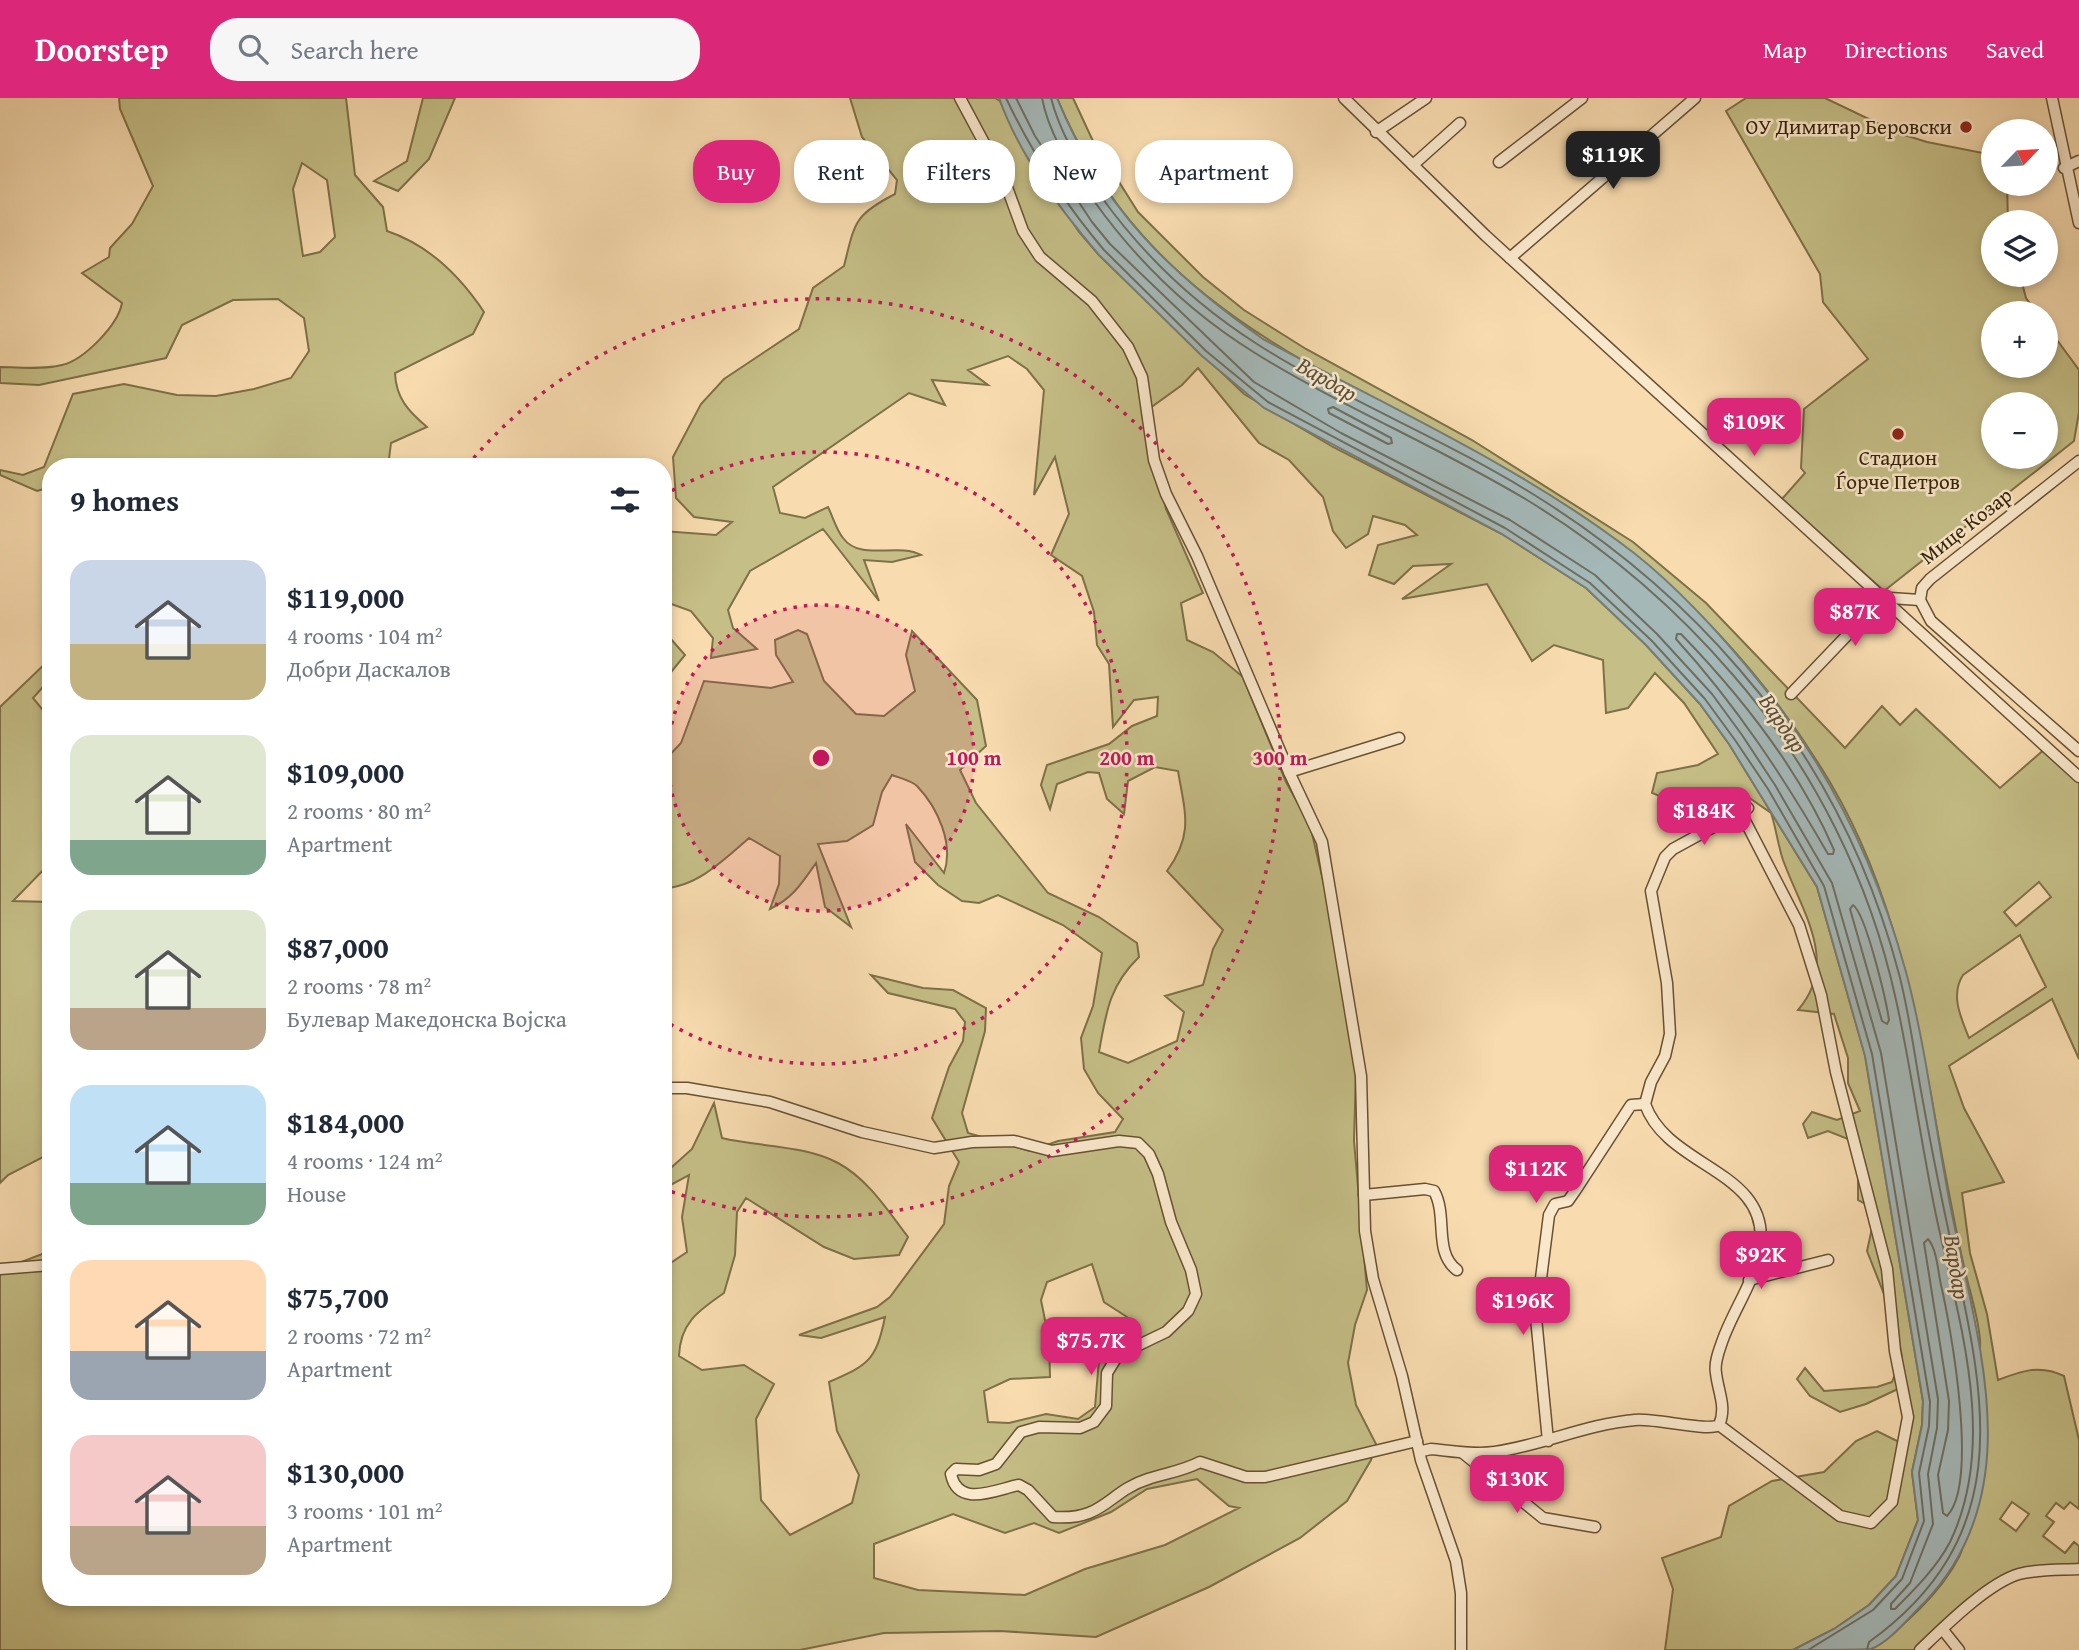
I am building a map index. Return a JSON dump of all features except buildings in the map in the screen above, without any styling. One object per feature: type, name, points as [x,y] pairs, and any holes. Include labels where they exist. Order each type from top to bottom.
[{"type":"street","points":[[960,98],[1005,183],[1023,230],[1040,257],[1092,301],[1128,347],[1142,377],[1154,460],[1166,494],[1211,587],[1324,850],[1360,1063],[1365,1231],[1373,1279],[1425,1474],[1456,1561],[1461,1593],[1461,1650]]},
{"type":"street","points":[[1344,98],[1376,132],[1510,258],[2079,777]]},
{"type":"street","points":[[1376,132],[1426,98]]},
{"type":"street","points":[[1499,162],[1582,98]]},
{"type":"street","points":[[1510,258],[1695,98]]},
{"type":"street","points":[[2052,98],[2064,167],[2079,223]]},
{"type":"street","points":[[1413,165],[1460,123]]},
{"type":"street","points":[[2064,167],[2079,162]]},
{"type":"street","name":"Мице Козар","points":[[1920,600],[1926,582],[2079,461]]},
{"type":"street","points":[[1791,694],[1864,617],[1885,600],[1920,600],[1931,621],[2079,751]]},
{"type":"street","points":[[1289,772],[1399,738]]},
{"type":"street","points":[[1744,810],[1793,914],[1810,960],[1887,1269],[1895,1351],[1909,1416],[1892,1502],[1871,1522],[1840,1517],[1719,1425],[1723,1402],[1715,1368],[1722,1342],[1758,1259],[1761,1233],[1747,1195],[1685,1152],[1656,1124],[1645,1104],[1651,1082],[1665,1056],[1670,1034],[1668,983],[1651,898],[1652,883],[1665,857],[1673,849],[1744,810]]},
{"type":"street","points":[[672,1088],[687,1088],[769,1102],[862,1132],[934,1148],[972,1142],[1014,1141],[1052,1151],[1119,1141],[1138,1143],[1149,1154],[1158,1174],[1171,1222],[1191,1270],[1196,1294],[1188,1311],[1166,1332],[1118,1355],[1107,1373],[1106,1406],[1094,1422],[1080,1428],[1039,1427],[1021,1432],[996,1464],[979,1470],[956,1469],[951,1474],[955,1486],[961,1491],[989,1495],[1019,1485],[1028,1490],[1053,1517],[1071,1518],[1086,1516],[1145,1479],[1184,1471],[1200,1462],[1246,1478],[1265,1477],[1419,1446],[1463,1453],[1492,1453],[1548,1441],[1601,1424],[1639,1419],[1669,1420],[1705,1429],[1719,1425]]},
{"type":"street","points":[[1548,1441],[1536,1318],[1551,1209],[1555,1204],[1568,1200],[1575,1191],[1631,1105],[1645,1104]]},
{"type":"street","points":[[1364,1195],[1426,1189],[1434,1191],[1439,1203],[1445,1254],[1450,1265],[1457,1270]]},
{"type":"street","points":[[1749,1280],[1828,1260]]},
{"type":"street","points":[[0,1269],[42,1266]]},
{"type":"street","points":[[1463,1453],[1543,1518],[1595,1527]]},
{"type":"street","points":[[1920,1650],[1976,1601],[2013,1577],[2029,1572],[2079,1569]]},
{"type":"street","points":[[1943,1630],[1959,1650]]},
{"type":"shaded area","points":[[119,98],[346,98],[355,175],[383,207],[387,231],[417,244],[442,263],[465,286],[484,312],[473,334],[395,373],[404,403],[427,427],[391,443],[389,458],[48,458],[73,394],[124,384],[177,395],[216,396],[291,378],[309,351],[304,318],[278,299],[233,300],[182,325],[166,358],[39,385],[0,383],[0,367],[54,367],[71,362],[90,349],[107,331],[122,303],[82,273],[109,257],[110,248],[132,224],[153,186],[120,109]],"holes":[[[302,163],[327,180],[335,237],[320,252],[303,256],[293,189]]]},
{"type":"shaded area","points":[[423,98],[455,98],[429,159],[398,191],[374,181],[407,161]]},
{"type":"shaded area","points":[[850,98],[995,98],[1000,101],[1029,155],[1029,203],[1060,203],[1079,232],[1099,255],[1244,394],[1333,447],[1502,534],[1586,588],[1646,645],[1700,704],[1729,744],[1817,887],[1865,1055],[1923,1401],[1922,1425],[1912,1472],[1918,1520],[1896,1576],[1869,1605],[1834,1629],[1793,1650],[1665,1650],[1673,1589],[1662,1558],[1721,1537],[1729,1506],[1772,1481],[1824,1472],[1856,1441],[1877,1431],[1899,1442],[1905,1406],[1900,1388],[1866,1404],[1840,1412],[1810,1396],[1797,1379],[1805,1368],[1824,1391],[1877,1387],[1892,1382],[1902,1357],[1895,1322],[1867,1251],[1876,1210],[1858,1200],[1858,1160],[1853,1141],[1828,1131],[1808,1138],[1803,1124],[1812,1112],[1837,1120],[1860,1111],[1848,1083],[1848,1058],[1834,1014],[1798,1010],[1810,992],[1816,973],[1816,955],[1807,917],[1783,860],[1771,813],[1748,797],[1722,800],[1687,823],[1679,809],[1703,793],[1677,803],[1652,793],[1657,773],[1698,765],[1718,754],[1684,703],[1655,673],[1628,708],[1606,713],[1603,660],[1554,645],[1532,661],[1487,584],[1402,599],[1451,564],[1413,566],[1394,584],[1369,575],[1378,545],[1417,535],[1405,525],[1373,516],[1368,534],[1346,548],[1333,531],[1323,497],[1289,460],[1259,443],[1198,368],[1182,385],[1142,414],[1166,509],[1203,593],[1181,603],[1187,640],[1213,652],[1243,677],[1286,782],[1310,825],[1325,889],[1356,1072],[1354,1141],[1367,1290],[1355,1325],[1348,1363],[1356,1405],[1376,1444],[1371,1460],[1347,1501],[1300,1538],[1209,1587],[1096,1637],[1000,1631],[884,1633],[800,1650],[0,1650],[0,1270],[42,1254],[42,1606],[672,1606],[672,1262],[687,1252],[682,1217],[689,1175],[672,1184],[672,1167],[692,1149],[714,1103],[722,1138],[811,1153],[838,1163],[868,1187],[908,1237],[899,1255],[854,1259],[824,1247],[746,1198],[737,1212],[735,1255],[724,1293],[692,1319],[680,1345],[679,1356],[702,1370],[744,1365],[774,1384],[756,1419],[761,1500],[790,1535],[852,1503],[859,1475],[837,1431],[829,1382],[853,1371],[868,1360],[878,1343],[885,1317],[821,1338],[799,1335],[877,1307],[890,1297],[944,1224],[949,1186],[959,1162],[932,1118],[949,1067],[963,1041],[965,1022],[955,1009],[888,993],[871,975],[923,988],[953,990],[986,1008],[985,1031],[962,1113],[968,1133],[1030,1151],[1058,1141],[1115,1132],[1123,1119],[1098,1093],[1084,1069],[1081,1038],[1093,1006],[1102,953],[1063,925],[998,895],[979,903],[962,901],[938,885],[915,862],[906,824],[944,873],[947,850],[942,827],[925,795],[912,783],[892,775],[882,792],[873,825],[847,841],[818,844],[851,927],[825,907],[816,863],[791,895],[770,909],[779,884],[780,856],[749,838],[699,877],[672,887],[672,752],[681,743],[704,681],[771,688],[793,682],[776,655],[775,640],[798,630],[807,634],[824,681],[856,714],[884,716],[915,691],[906,655],[912,631],[977,700],[986,746],[960,770],[976,803],[1048,893],[1099,917],[1137,943],[1139,957],[1121,979],[1110,1001],[1099,1052],[1128,1063],[1177,1041],[1184,1012],[1165,996],[1203,985],[1213,949],[1223,930],[1167,871],[1176,858],[1184,834],[1185,811],[1178,771],[1155,767],[1128,781],[1124,814],[1107,799],[1099,773],[1088,772],[1057,784],[1050,809],[1041,785],[1047,765],[1109,744],[1132,726],[1157,716],[1158,697],[1134,700],[1113,727],[1109,664],[1097,645],[1094,612],[1082,576],[1051,555],[1069,514],[1055,457],[1034,495],[1044,390],[1027,369],[1008,356],[968,370],[988,385],[932,380],[945,405],[909,393],[773,487],[780,513],[805,518],[828,507],[843,538],[851,545],[859,549],[901,550],[921,555],[892,562],[864,560],[879,601],[823,529],[750,571],[728,610],[733,628],[757,649],[711,658],[713,638],[691,611],[672,604],[672,532],[716,535],[732,522],[694,517],[676,498],[673,457],[701,404],[724,379],[799,329],[813,288],[844,266],[858,221],[878,203],[889,203],[889,197],[895,194],[897,180],[889,170],[889,140],[864,140]],"holes":[[[1092,1264],[1104,1302],[1127,1317],[1118,1336],[1099,1360],[1095,1407],[1078,1419],[1046,1414],[1009,1423],[988,1422],[984,1391],[1010,1379],[1050,1377],[1049,1340],[1041,1300],[1047,1282]],[[1197,1479],[1229,1506],[1239,1508],[1165,1545],[1085,1569],[1025,1595],[918,1590],[874,1578],[874,1544],[953,1514],[1005,1533],[1034,1523],[1059,1533],[1111,1512],[1147,1489]]]},
{"type":"shaded area","points":[[1057,98],[1073,98],[1092,139],[1079,140]]},
{"type":"shaded area","points":[[1746,98],[1825,98],[1898,133],[1981,153],[1981,196],[2007,196],[2008,210],[1981,210],[1981,287],[2023,287],[2028,301],[1981,301],[1981,378],[2058,378],[2058,341],[2079,370],[2079,412],[2074,441],[2058,454],[2058,392],[1981,392],[1981,469],[2039,469],[1884,591],[1782,499],[1805,473],[1801,468],[1804,409],[1868,359],[1823,302],[1820,274],[1726,111]]},
{"type":"shaded area","points":[[1121,185],[1138,212],[1203,277],[1244,310],[1306,349],[1472,440],[1633,542],[1706,603],[1845,748],[1882,706],[1900,725],[1916,709],[2000,788],[2047,747],[2079,777],[2079,1059],[2052,999],[1949,1066],[1964,1108],[2004,1182],[1962,1193],[1970,1253],[1987,1314],[1998,1380],[2039,1370],[2064,1376],[2079,1440],[2079,1509],[2070,1502],[2064,1509],[2056,1503],[2046,1516],[2054,1522],[2043,1536],[2065,1553],[2074,1542],[2079,1546],[2079,1569],[2009,1579],[1920,1650],[1870,1650],[1908,1620],[1931,1597],[1951,1571],[1961,1552],[1980,1340],[1901,956],[1860,839],[1807,745],[1780,707],[1721,636],[1654,572],[1619,543],[1582,516],[1506,470],[1283,349],[1215,303],[1154,248],[1118,203],[1121,203]],"holes":[[[2039,882],[2051,897],[2016,926],[2004,912]],[[2020,935],[2046,987],[1969,1038],[1960,1015],[1957,998],[1959,983],[1963,975]],[[2012,1502],[2029,1514],[2016,1531],[2000,1519]]]},
{"type":"shaded area","points":[[42,468],[42,490],[37,491],[0,475],[0,470],[23,475]]},
{"type":"shaded area","points":[[672,640],[685,655],[672,671]]},
{"type":"shaded area","points":[[42,667],[42,688],[33,698],[42,709],[42,871],[13,901],[42,902],[42,1158],[8,1175],[0,1183],[0,707]]},
{"type":"water","points":[[999,98],[1057,98],[1077,140],[1029,140],[1029,161]]},
{"type":"water","name":"Вардар","points":[[1058,203],[1116,203],[1168,262],[1263,339],[1500,465],[1546,492],[1634,553],[1701,615],[1733,650],[1787,717],[1830,785],[1866,857],[1906,972],[1982,1359],[1987,1411],[1987,1462],[1977,1512],[1957,1559],[1924,1603],[1893,1635],[1871,1649],[1793,1650],[1834,1629],[1869,1605],[1896,1576],[1918,1520],[1912,1472],[1922,1425],[1923,1401],[1865,1056],[1817,887],[1729,744],[1700,704],[1646,645],[1586,588],[1502,534],[1264,408],[1202,356],[1099,255]]},
{"type":"place","name":"ОУ Димитар Беровски","points":[[1966,127]]},
{"type":"place","name":"Стадион Ѓорче Петров","points":[[1898,434]]}]
